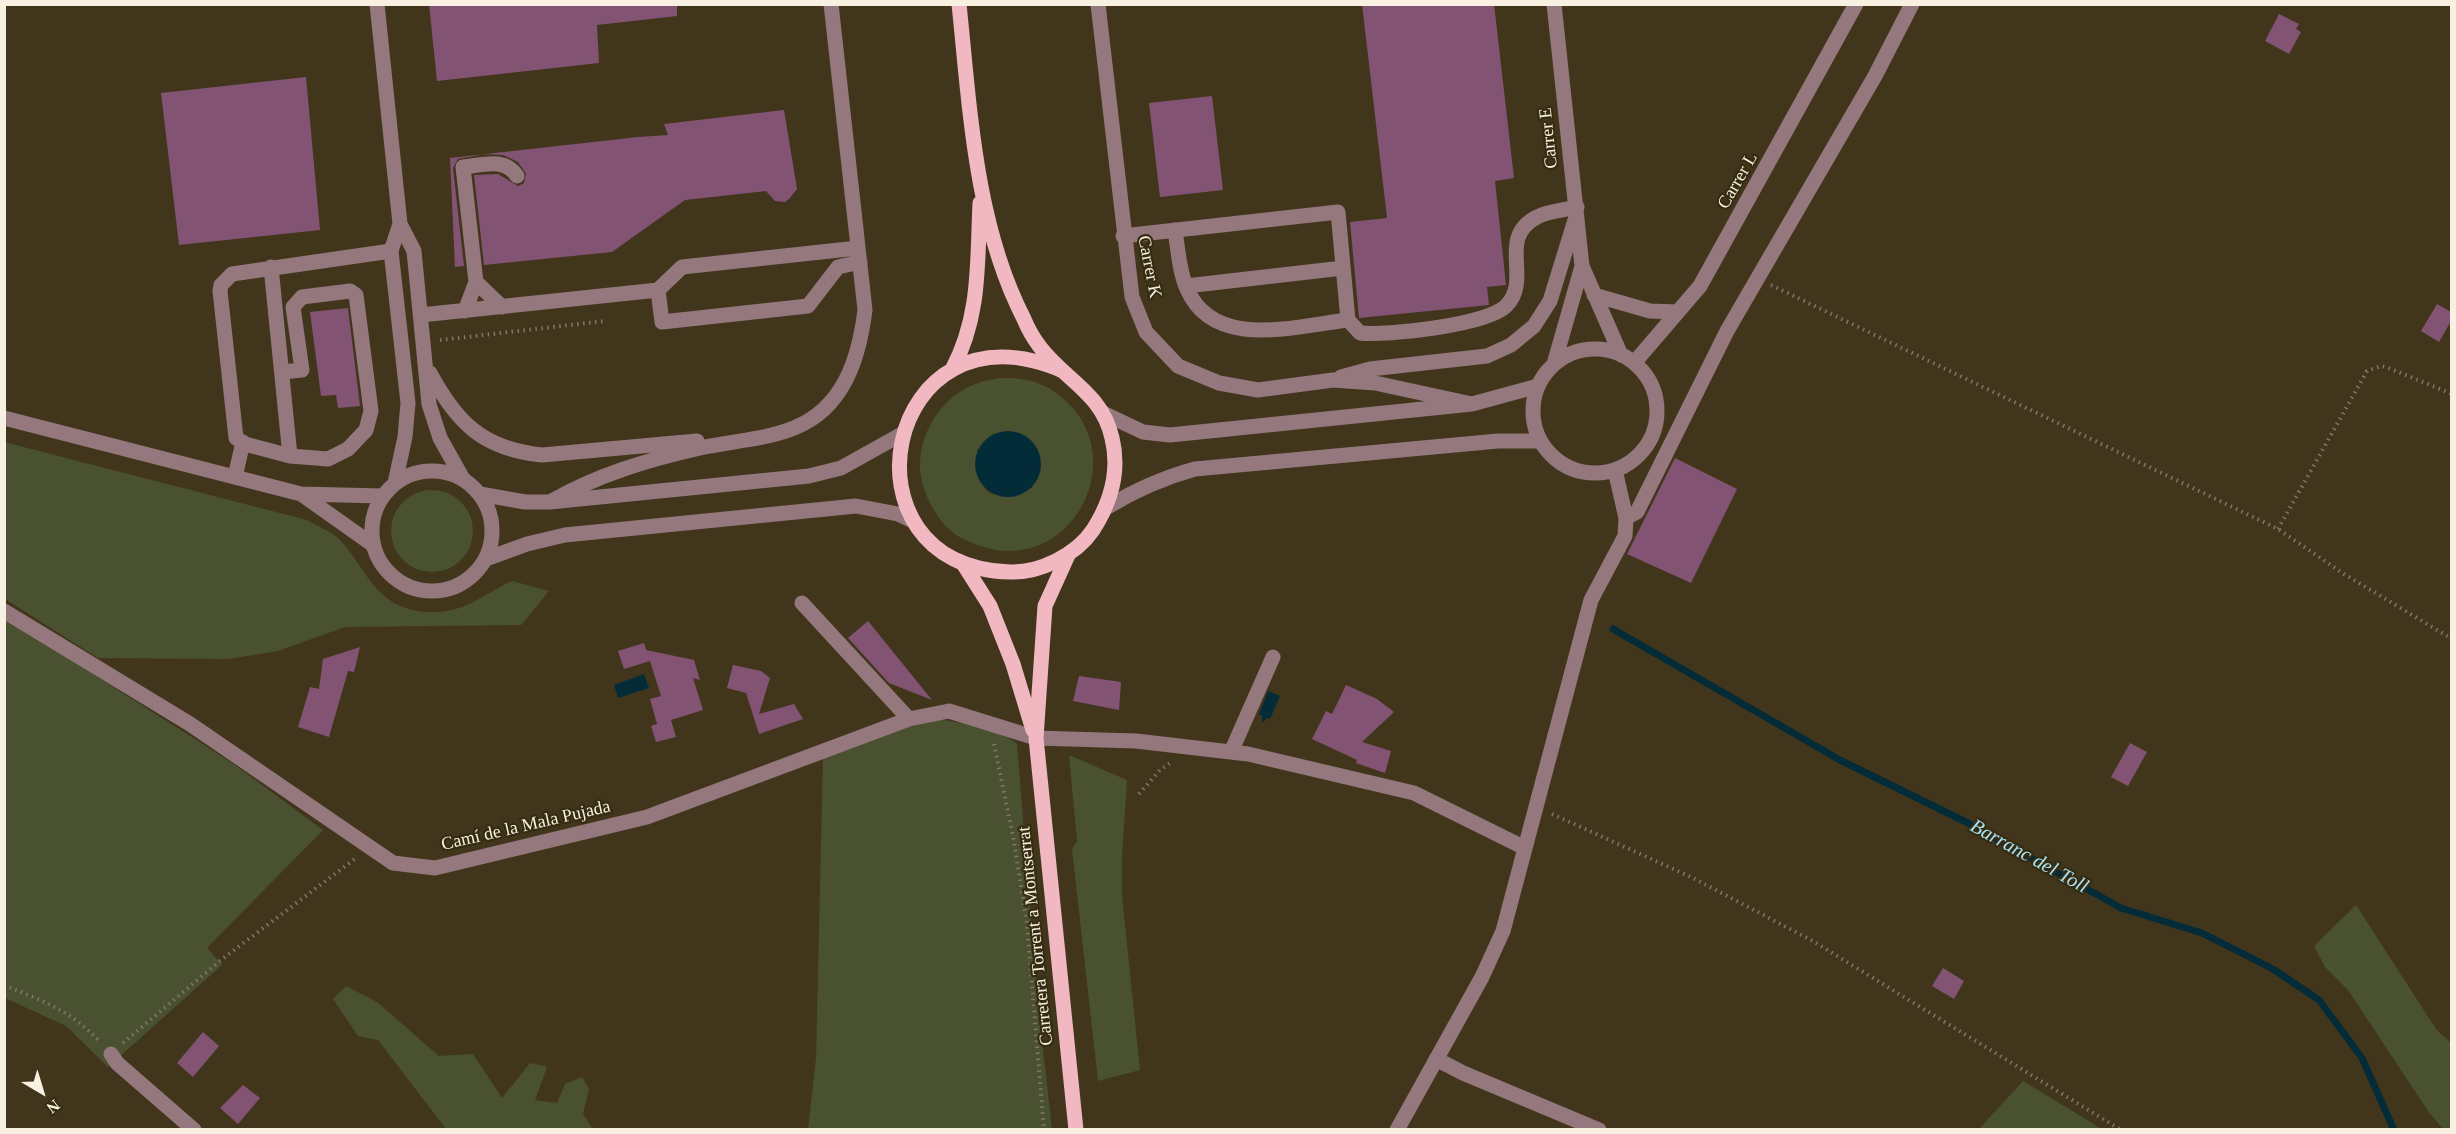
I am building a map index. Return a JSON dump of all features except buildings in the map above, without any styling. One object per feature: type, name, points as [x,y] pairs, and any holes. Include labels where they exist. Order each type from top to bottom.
[{"type":"main road","points":[[959,4],[981,184],[1001,265],[1023,319],[1040,348],[1063,371],[1086,389],[1103,413],[1112,436],[1115,460],[1114,485],[1106,508],[1091,533],[1069,553],[1044,566],[1018,573],[990,572],[964,564],[944,554],[927,539],[913,521],[901,494],[897,464],[902,434],[913,409],[929,387],[952,370],[979,359],[1007,355],[1036,359],[1063,371]]},
{"type":"main road","points":[[952,370],[970,328],[976,304],[981,184]]},
{"type":"main road","points":[[1036,738],[1045,606],[1069,553]]},
{"type":"main road","points":[[964,564],[990,606],[1013,664],[1036,738]]},
{"type":"main road","name":"Carretera Torrent a Montserrat","points":[[1036,738],[1076,1130]]},
{"type":"street","points":[[377,4],[400,224],[414,251],[428,369],[429,404],[440,438],[463,479]]},
{"type":"street","points":[[550,502],[576,487],[655,458],[721,443],[765,437],[795,428],[819,413],[841,392],[861,343],[865,310],[831,4]]},
{"type":"street","name":"Carrer K","points":[[1098,4],[1123,236],[1132,297],[1146,332],[1178,366],[1219,383],[1258,390],[1334,380],[1375,383],[1472,404]]},
{"type":"street","name":"Carrer E","points":[[1554,4],[1582,266]]},
{"type":"street","name":"Carrer L","points":[[1627,359],[1677,312],[1700,286],[1856,4]]},
{"type":"street","points":[[1626,519],[1637,512],[1672,439],[1757,278],[1875,76],[1912,4]]},
{"type":"street","points":[[465,311],[476,282],[463,167],[502,163],[512,168],[517,176]]},
{"type":"street","points":[[1123,236],[1338,212],[1348,320],[1360,333],[1379,335],[1483,319],[1506,305],[1517,284],[1516,239],[1523,227],[1538,216],[1577,209],[1550,301],[1534,326],[1511,345],[1487,356],[1370,369],[1334,380]]},
{"type":"street","points":[[395,483],[405,437],[408,403],[391,251],[400,224]]},
{"type":"street","points":[[1175,230],[1186,286],[1202,311],[1217,323],[1244,331],[1348,320]]},
{"type":"street","points":[[282,372],[302,370],[293,307],[302,297],[350,291],[356,295],[370,411],[366,429],[348,449],[328,459],[290,456],[236,438],[221,285],[232,274],[391,251]]},
{"type":"street","points":[[422,315],[658,290],[682,267],[859,255]]},
{"type":"street","points":[[658,290],[662,322],[808,306],[837,267],[859,255]]},
{"type":"street","points":[[1582,266],[1594,295],[1627,359]]},
{"type":"street","points":[[1554,364],[1582,350],[1604,349],[1627,359],[1643,371],[1655,395],[1657,416],[1652,437],[1634,460],[1614,470],[1593,474],[1565,466],[1548,453],[1540,441],[1533,421],[1533,407],[1538,386],[1554,364],[1582,266]]},
{"type":"street","points":[[271,267],[290,456]]},
{"type":"street","points":[[1186,286],[1343,268]]},
{"type":"street","points":[[476,282],[502,307]]},
{"type":"street","points":[[1594,295],[1642,309],[1677,312]]},
{"type":"street","points":[[428,369],[456,415],[474,433],[494,445],[518,453],[542,455],[690,441],[721,443]]},
{"type":"street","points":[[1103,413],[1143,432],[1170,435],[1472,404],[1538,386]]},
{"type":"street","points":[[4,418],[301,494],[383,496]]},
{"type":"street","points":[[480,494],[525,502],[550,502],[809,476],[841,468],[902,434]]},
{"type":"street","points":[[1106,508],[1135,490],[1164,477],[1195,469],[1498,441],[1540,441]]},
{"type":"street","points":[[235,477],[243,442]]},
{"type":"street","points":[[1397,1130],[1482,976],[1503,931],[1591,600],[1624,536],[1626,519],[1614,470]]},
{"type":"street","points":[[429,471],[446,472],[463,479],[480,494],[488,509],[492,525],[492,543],[486,559],[475,574],[460,585],[443,591],[424,591],[406,586],[391,576],[379,562],[371,528],[375,511],[383,496],[395,483],[411,474],[429,471]]},
{"type":"street","points":[[301,494],[373,544]]},
{"type":"street","points":[[486,559],[527,544],[565,535],[856,506],[898,514],[913,521]]},
{"type":"street","points":[[802,603],[909,719]]},
{"type":"street","name":"Camí de la Mala Pujada","points":[[4,611],[190,724],[393,863],[435,868],[647,817],[909,719],[949,711],[1036,738],[1136,741],[1231,752],[1414,793],[1525,848]]},
{"type":"street","points":[[1231,752],[1273,657]]},
{"type":"street","points":[[111,1054],[117,1064],[194,1130]]},
{"type":"street","points":[[1436,1059],[1463,1073],[1599,1130]]},
{"type":"path","points":[[1757,278],[2278,529],[2344,574],[2451,639]]},
{"type":"path","points":[[424,341],[605,321]]},
{"type":"path","points":[[2278,529],[2367,372],[2381,366],[2386,367],[2451,394]]},
{"type":"path","points":[[987,723],[999,757],[1027,924],[1044,1130]]},
{"type":"path","points":[[1139,794],[1160,770],[1173,761]]},
{"type":"path","points":[[1536,806],[1691,877],[1811,940],[2121,1130]]},
{"type":"path","points":[[4,985],[62,1009],[83,1024],[111,1054],[221,960],[348,866],[368,846]]},
{"type":"green space","points":[[999,378],[1032,381],[1066,401],[1085,426],[1093,453],[1091,481],[1082,507],[1065,528],[1042,544],[1015,551],[984,547],[961,538],[951,531],[932,506],[921,477],[920,463],[926,435],[940,411],[960,391]],"holes":[[[993,434],[1041,470],[1032,488],[995,495],[984,487],[977,450]]]},
{"type":"green space","points":[[4,442],[307,520],[339,539],[378,590],[405,608],[427,612],[449,611],[512,581],[549,591],[521,625],[345,627],[278,651],[229,659],[98,658],[5,599]]},
{"type":"green space","points":[[432,490],[448,493],[461,502],[470,515],[473,531],[470,547],[461,560],[448,569],[432,572],[416,569],[403,560],[394,547],[391,531],[394,515],[403,502],[416,493]]},
{"type":"green space","points":[[5,618],[231,762],[323,830],[207,948],[222,965],[108,1067],[66,1026],[5,998]]},
{"type":"green space","points":[[927,718],[986,728],[1017,744],[1038,1006],[1052,1129],[808,1130],[816,1058],[823,757]]},
{"type":"green space","points":[[1069,755],[1127,780],[1122,896],[1140,1070],[1098,1081],[1072,849],[1077,841]]},
{"type":"green space","points":[[2356,905],[2436,1029],[2451,1043],[2451,1129],[2443,1129],[2428,1111],[2348,990],[2325,967],[2314,946]]},
{"type":"green space","points":[[346,986],[377,1002],[439,1056],[473,1054],[502,1098],[530,1063],[547,1067],[535,1100],[557,1103],[565,1084],[582,1077],[589,1089],[583,1114],[593,1129],[446,1129],[378,1040],[358,1036],[333,999]]},
{"type":"green space","points":[[2023,1081],[2102,1129],[1979,1129]]},
{"type":"water","points":[[1014,431],[1032,440],[1039,451],[1041,464],[1039,477],[1032,488],[1021,495],[1002,497],[984,488],[977,477],[975,458],[984,440],[995,433]]},
{"type":"water","points":[[644,674],[649,688],[618,698],[614,685]]},
{"type":"water","points":[[1268,691],[1280,696],[1270,719],[1267,718],[1262,723],[1262,716],[1259,714]]},
{"type":"waterway","name":"Barranc del Toll","points":[[1613,629],[1840,760],[1968,823],[2121,908],[2202,933],[2273,969],[2319,1000],[2362,1058],[2394,1130]]}]
